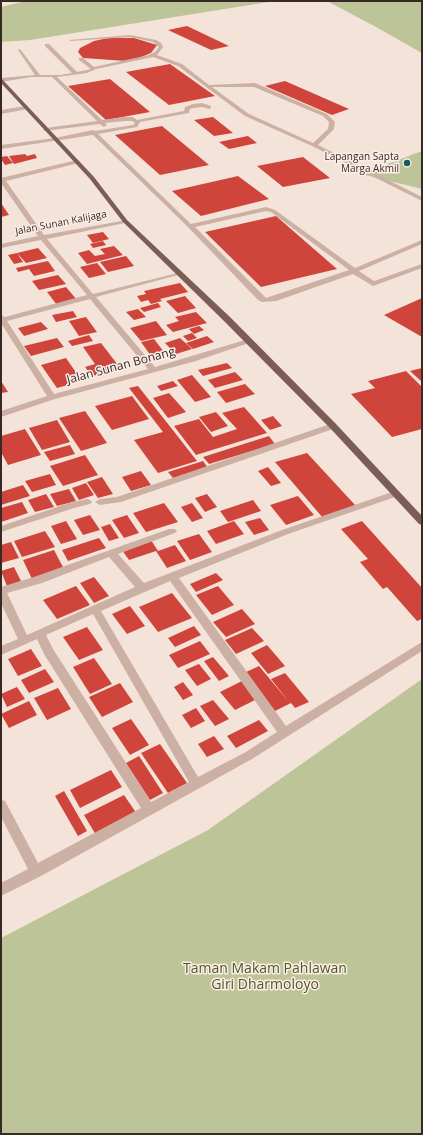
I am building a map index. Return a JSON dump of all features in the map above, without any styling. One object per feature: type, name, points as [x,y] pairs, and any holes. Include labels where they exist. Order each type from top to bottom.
[{"type":"main road","points":[[2,82],[77,162],[124,221],[180,274],[333,426],[422,522]]},
{"type":"street","points":[[2,82],[39,76],[54,77],[92,71],[94,68],[153,55],[159,51],[161,47],[159,44],[137,37],[122,36],[71,40]]},
{"type":"street","points":[[46,45],[76,74]]},
{"type":"street","points":[[20,50],[39,76]]},
{"type":"street","points":[[153,55],[180,65],[247,115],[314,145],[422,199]]},
{"type":"street","points":[[81,59],[94,68]]},
{"type":"street","points":[[54,77],[109,130]]},
{"type":"street","points":[[209,86],[255,85],[325,115],[332,122],[331,129],[314,145]]},
{"type":"street","points":[[46,130],[130,119],[138,121],[187,112],[187,108],[193,106],[204,105],[209,107]]},
{"type":"street","points":[[1,112],[26,108]]},
{"type":"street","points":[[1,147],[55,140],[136,125],[138,121]]},
{"type":"street","points":[[93,132],[190,226],[261,298],[265,300],[273,299],[354,271],[422,242]]},
{"type":"street","points":[[77,162],[2,180],[42,237],[90,297],[152,369]]},
{"type":"street","points":[[190,226],[271,210],[374,284],[422,266]]},
{"type":"street","name":"Jalan Sunan Kalijaga","points":[[1,246],[124,221]]},
{"type":"street","points":[[52,397],[2,319],[180,274]]},
{"type":"street","name":"Jalan Sunan Bonang","points":[[1,414],[52,397],[248,342]]},
{"type":"street","points":[[100,502],[118,500],[333,426]]},
{"type":"street","points":[[1,651],[172,576],[285,532],[395,494]]},
{"type":"street","points":[[1,529],[72,505],[87,502]]},
{"type":"street","points":[[25,641],[1,592],[45,578],[172,531]]},
{"type":"street","points":[[111,553],[142,588]]},
{"type":"street","points":[[172,576],[284,733]]},
{"type":"street","points":[[95,609],[196,784]]},
{"type":"street","points":[[40,634],[48,651],[149,810]]},
{"type":"street","points":[[1,890],[196,784],[284,733],[422,646]]},
{"type":"street","points":[[1,805],[36,872]]},
{"type":"green space","points":[[26,1],[275,1],[30,40],[1,42],[1,7]]},
{"type":"green space","points":[[327,1],[422,1],[422,53],[376,27]]},
{"type":"green space","name":"Lapangan Sapta Marga Akmil","points":[[422,151],[422,189],[361,174]]},
{"type":"green space","name":"Taman Makam Pahlawan Giri Dharmoloyo","points":[[422,679],[422,1134],[1,1134],[1,938],[208,830]]},
{"type":"building","points":[[187,26],[229,46],[211,50],[168,30]]},
{"type":"building","points":[[108,38],[134,38],[157,45],[151,53],[126,61],[83,58],[78,52],[80,48],[94,41]]},
{"type":"building","points":[[170,64],[215,96],[169,105],[126,72]]},
{"type":"building","points":[[110,79],[150,112],[106,120],[68,86]]},
{"type":"building","points":[[285,81],[349,109],[332,115],[265,86]]},
{"type":"building","points":[[213,117],[233,133],[214,136],[194,120]]},
{"type":"building","points":[[162,126],[209,165],[160,175],[115,135]]},
{"type":"building","points":[[248,136],[257,143],[229,149],[219,142]]},
{"type":"building","points":[[25,154],[27,156],[35,154],[37,158],[14,164],[9,156]]},
{"type":"building","points":[[7,156],[13,163],[5,165],[1,157]]},
{"type":"building","points":[[303,157],[330,178],[283,187],[257,166]]},
{"type":"building","points":[[238,176],[269,199],[201,216],[172,191]]},
{"type":"building","points":[[1,203],[9,215],[1,217]]},
{"type":"building","points":[[276,216],[337,269],[261,287],[205,232]]},
{"type":"building","points":[[103,232],[109,239],[93,243],[87,235]]},
{"type":"building","points":[[103,241],[106,245],[93,248],[90,244]]},
{"type":"building","points":[[114,246],[123,255],[87,264],[78,253],[89,250],[95,256],[105,254],[100,249]]},
{"type":"building","points":[[38,248],[47,258],[26,263],[17,253]]},
{"type":"building","points":[[17,253],[23,262],[14,264],[8,255]]},
{"type":"building","points":[[126,256],[134,266],[108,272],[100,262]]},
{"type":"building","points":[[48,261],[55,271],[34,276],[29,269],[18,272],[16,268]]},
{"type":"building","points":[[97,263],[106,274],[89,278],[80,267]]},
{"type":"building","points":[[58,275],[66,284],[39,290],[32,281]]},
{"type":"building","points":[[180,283],[188,292],[160,299],[162,301],[151,304],[148,300],[141,302],[137,296],[146,294],[144,291]]},
{"type":"building","points":[[66,287],[77,300],[57,305],[47,292]]},
{"type":"building","points":[[185,296],[196,308],[178,313],[166,301]]},
{"type":"building","points":[[422,298],[422,337],[384,315]]},
{"type":"building","points":[[158,303],[161,307],[144,312],[140,308]]},
{"type":"building","points":[[138,309],[146,317],[134,320],[126,312]]},
{"type":"building","points":[[73,311],[77,317],[56,322],[52,315]]},
{"type":"building","points":[[196,312],[207,323],[173,332],[166,325],[179,321],[175,317]]},
{"type":"building","points":[[86,317],[97,332],[79,336],[69,321]]},
{"type":"building","points":[[156,321],[167,335],[141,341],[130,328]]},
{"type":"building","points":[[41,322],[48,329],[24,336],[18,328]]},
{"type":"building","points":[[199,326],[204,330],[194,334],[189,329]]},
{"type":"building","points":[[192,333],[197,338],[188,341],[183,336]]},
{"type":"building","points":[[89,335],[93,341],[72,346],[68,341]]},
{"type":"building","points":[[207,336],[214,342],[193,349],[186,343]]},
{"type":"building","points":[[57,338],[64,347],[31,356],[24,346]]},
{"type":"building","points":[[180,338],[192,349],[176,354],[165,343]]},
{"type":"building","points":[[154,339],[164,352],[151,356],[141,342]]},
{"type":"building","points":[[101,343],[121,369],[92,376],[85,367],[95,364],[83,347]]},
{"type":"building","points":[[66,358],[82,381],[57,388],[41,365]]},
{"type":"building","points":[[227,363],[232,368],[203,376],[198,370]]},
{"type":"building","points":[[422,368],[422,382],[410,371]]},
{"type":"building","points":[[406,371],[422,387],[422,429],[392,437],[351,394],[375,388],[368,381]]},
{"type":"building","points":[[235,372],[243,380],[215,388],[208,380]]},
{"type":"building","points":[[192,375],[211,397],[195,402],[177,380]]},
{"type":"building","points":[[1,381],[8,392],[1,393]]},
{"type":"building","points":[[173,381],[178,386],[161,391],[157,386]]},
{"type":"building","points":[[245,384],[255,394],[226,403],[217,392]]},
{"type":"building","points":[[138,386],[197,461],[158,473],[134,440],[163,432],[129,388]]},
{"type":"building","points":[[169,393],[186,412],[168,418],[153,398]]},
{"type":"building","points":[[132,396],[149,419],[112,430],[95,406]]},
{"type":"building","points":[[244,407],[267,433],[196,455],[174,426],[199,419],[213,437],[237,429],[222,413]]},
{"type":"building","points":[[85,411],[107,443],[81,451],[59,418]]},
{"type":"building","points":[[216,412],[228,426],[211,432],[199,417]]},
{"type":"building","points":[[273,416],[282,426],[270,430],[261,420]]},
{"type":"building","points":[[57,420],[70,442],[42,450],[29,428]]},
{"type":"building","points":[[25,429],[41,455],[8,465],[1,452],[1,436]]},
{"type":"building","points":[[269,436],[275,444],[209,464],[203,457]]},
{"type":"building","points":[[70,445],[75,454],[50,461],[44,452]]},
{"type":"building","points":[[307,453],[356,506],[323,518],[275,462]]},
{"type":"building","points":[[85,455],[98,475],[63,486],[50,466]]},
{"type":"building","points":[[203,461],[208,468],[173,478],[168,472]]},
{"type":"building","points":[[268,467],[281,483],[271,486],[258,471]]},
{"type":"building","points":[[141,471],[151,485],[131,491],[122,477]]},
{"type":"building","points":[[50,474],[56,485],[32,492],[25,481]]},
{"type":"building","points":[[102,477],[113,494],[98,498],[87,482]]},
{"type":"building","points":[[86,483],[94,495],[79,500],[72,488]]},
{"type":"building","points":[[23,485],[30,496],[1,505],[1,492]]},
{"type":"building","points":[[69,489],[76,501],[57,506],[50,494]]},
{"type":"building","points":[[46,494],[54,507],[35,512],[28,500]]},
{"type":"building","points":[[207,494],[217,507],[205,512],[195,498]]},
{"type":"building","points":[[298,496],[314,515],[286,525],[270,505]]},
{"type":"building","points":[[253,500],[261,511],[228,522],[220,511]]},
{"type":"building","points":[[22,502],[28,513],[1,522],[1,508]]},
{"type":"building","points":[[164,503],[178,522],[146,532],[133,513]]},
{"type":"building","points":[[192,503],[203,518],[192,522],[181,507]]},
{"type":"building","points":[[90,515],[100,530],[83,535],[74,520]]},
{"type":"building","points":[[127,515],[139,533],[124,538],[112,520]]},
{"type":"building","points":[[260,518],[269,530],[254,535],[245,522]]},
{"type":"building","points":[[66,521],[77,539],[61,544],[51,526]]},
{"type":"building","points":[[234,521],[244,534],[216,544],[207,531]]},
{"type":"building","points":[[362,521],[422,588],[422,619],[417,621],[387,587],[383,589],[360,562],[368,559],[341,529]]},
{"type":"building","points":[[110,524],[119,538],[109,541],[101,527]]},
{"type":"building","points":[[45,531],[55,547],[22,557],[14,541]]},
{"type":"building","points":[[199,534],[212,552],[190,560],[177,541]]},
{"type":"building","points":[[99,538],[106,548],[68,561],[62,550]]},
{"type":"building","points":[[151,540],[158,551],[175,545],[186,561],[167,568],[156,551],[129,560],[122,550]]},
{"type":"building","points":[[11,542],[19,558],[1,563],[1,545]]},
{"type":"building","points":[[54,550],[64,569],[32,579],[23,560]]},
{"type":"building","points":[[14,567],[21,581],[7,586],[1,571]]},
{"type":"building","points":[[216,573],[223,580],[196,592],[190,584]]},
{"type":"building","points":[[94,577],[109,596],[94,603],[80,583]]},
{"type":"building","points":[[76,586],[90,605],[57,619],[43,600]]},
{"type":"building","points":[[218,586],[234,605],[212,615],[196,595]]},
{"type":"building","points":[[172,593],[192,618],[158,632],[139,607]]},
{"type":"building","points":[[130,606],[145,626],[127,634],[112,614]]},
{"type":"building","points":[[242,609],[255,624],[226,637],[213,622]]},
{"type":"building","points":[[194,626],[201,635],[175,647],[168,638]]},
{"type":"building","points":[[87,627],[103,650],[79,660],[63,637]]},
{"type":"building","points":[[252,628],[264,641],[236,654],[225,640]]},
{"type":"building","points":[[200,641],[210,654],[178,668],[169,655]]},
{"type":"building","points":[[267,645],[285,666],[268,674],[251,653]]},
{"type":"building","points":[[31,649],[42,666],[18,676],[8,659]]},
{"type":"building","points":[[213,657],[229,676],[219,681],[204,661]]},
{"type":"building","points":[[94,658],[112,684],[90,694],[73,667]]},
{"type":"building","points":[[199,664],[211,679],[197,686],[185,670]]},
{"type":"building","points":[[259,666],[289,702],[271,679],[285,673],[309,702],[295,708],[291,703],[275,711],[244,673]]},
{"type":"building","points":[[45,669],[54,682],[29,693],[21,680]]},
{"type":"building","points":[[242,681],[257,699],[235,710],[220,692]]},
{"type":"building","points":[[183,682],[193,695],[183,700],[174,687]]},
{"type":"building","points":[[120,683],[133,702],[102,717],[89,697]]},
{"type":"building","points":[[17,687],[25,699],[7,707],[1,694]]},
{"type":"building","points":[[58,688],[71,709],[47,720],[34,698]]},
{"type":"building","points":[[213,700],[229,719],[215,726],[200,706]]},
{"type":"building","points":[[29,701],[37,715],[9,728],[1,714]]},
{"type":"building","points":[[196,708],[205,721],[191,728],[182,715]]},
{"type":"building","points":[[131,719],[149,745],[130,755],[112,728]]},
{"type":"building","points":[[259,720],[268,731],[236,748],[227,736]]},
{"type":"building","points":[[214,736],[224,749],[207,757],[198,744]]},
{"type":"building","points":[[160,744],[187,783],[168,793],[141,753]]},
{"type":"building","points":[[139,756],[163,793],[150,800],[126,763]]},
{"type":"building","points":[[111,770],[122,787],[80,808],[70,790]]},
{"type":"building","points":[[64,791],[87,831],[78,836],[55,796]]},
{"type":"building","points":[[124,795],[137,814],[96,835],[84,815]]},
{"type":"place","name":"Lapangan Sapta Marga Akmil","points":[[407,163]]}]
